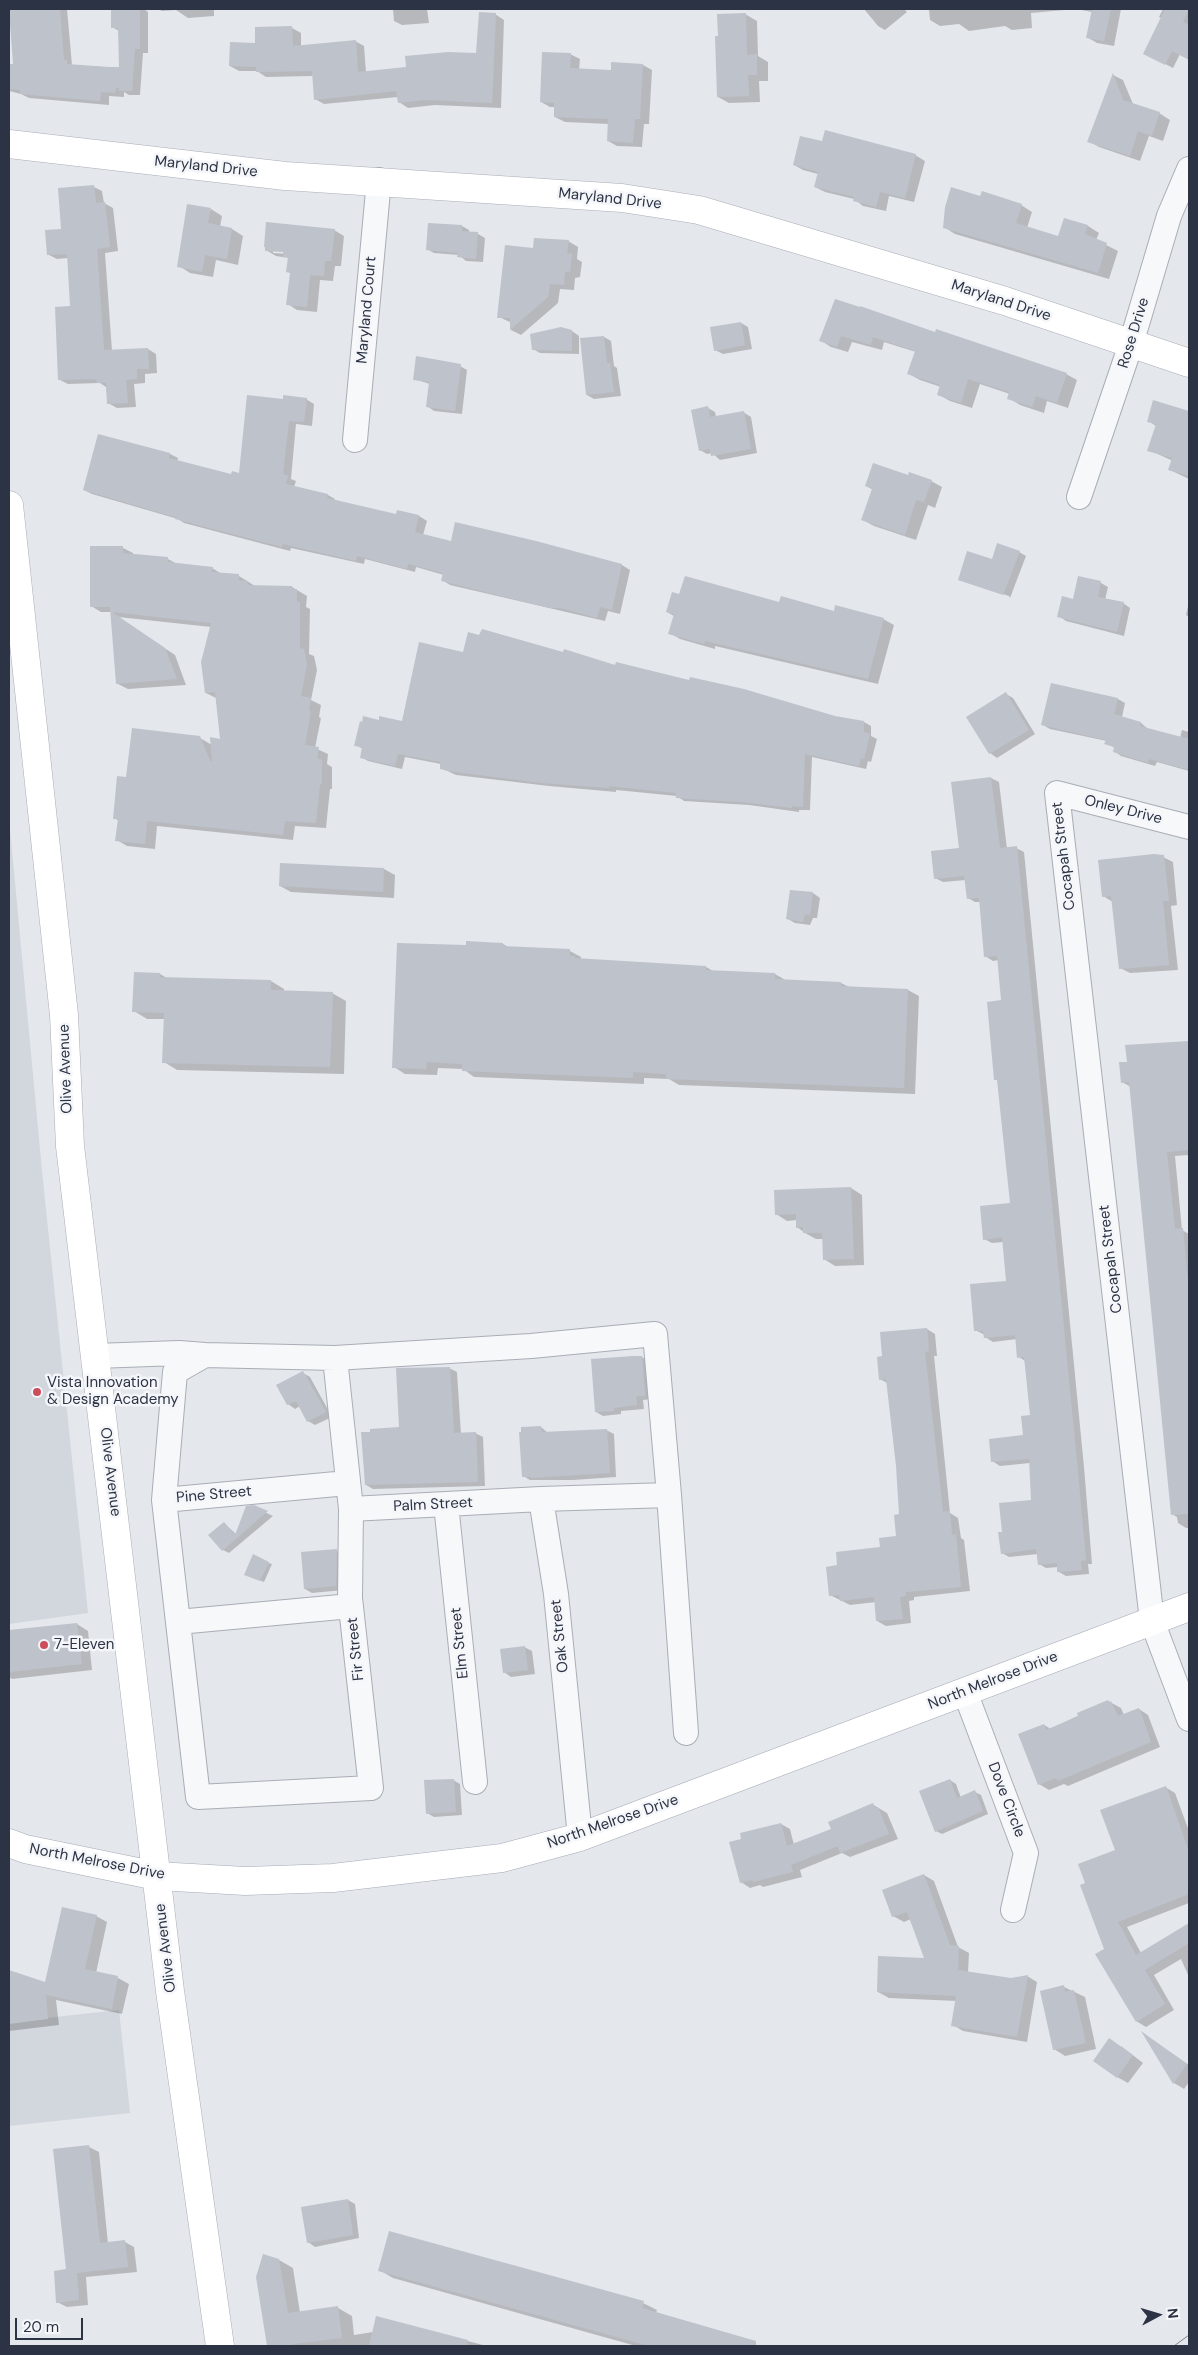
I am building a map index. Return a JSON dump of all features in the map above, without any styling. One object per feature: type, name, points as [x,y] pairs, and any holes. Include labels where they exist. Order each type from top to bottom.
[{"type":"main road","name":"Maryland Drive","points":[[9,144],[286,176],[379,180],[622,198],[699,210],[1005,301],[1189,363]]},
{"type":"main road","name":"Olive Avenue","points":[[9,505],[63,1006],[68,1128],[170,1991],[220,2346]]},
{"type":"main road","name":"North Melrose Drive","points":[[9,1844],[25,1849],[157,1876],[245,1881],[333,1878],[502,1858],[580,1837],[1189,1607]]},
{"type":"street","name":"Rose Drive","points":[[1079,497],[1131,344],[1169,216],[1189,169]]},
{"type":"street","name":"Maryland Court","points":[[355,440],[379,180]]},
{"type":"street","name":"Onley Drive","points":[[1057,793],[1189,827]]},
{"type":"street","name":"Cocapah Street","points":[[1057,793],[1152,1621],[1189,1719]]},
{"type":"street","points":[[95,1356],[179,1353],[335,1358],[531,1346],[655,1334],[669,1495],[686,1734]]},
{"type":"street","points":[[164,1500],[175,1372],[205,1355]]},
{"type":"street","points":[[335,1358],[346,1483],[351,1509]]},
{"type":"street","name":"Pine Street","points":[[198,1797],[164,1500],[346,1483]]},
{"type":"street","name":"Palm Street","points":[[351,1509],[541,1499],[669,1495]]},
{"type":"street","name":"Oak Street","points":[[541,1499],[556,1594],[580,1837]]},
{"type":"street","name":"Elm Street","points":[[446,1504],[475,1782]]},
{"type":"street","name":"Fir Street","points":[[198,1797],[372,1788],[351,1606],[351,1509]]},
{"type":"street","points":[[178,1622],[351,1606]]},
{"type":"street","name":"Dove Circle","points":[[965,1692],[1026,1853],[1013,1910]]},
{"type":"shaded area","name":"Vista Innovation & Design Academy","points":[[9,818],[42,1171],[88,1613],[9,1624]]},
{"type":"shaded area","points":[[119,2010],[130,2113],[9,2126],[9,2022]]},
{"type":"building","points":[[9,9],[60,9],[64,60],[67,60],[67,64],[119,67],[118,28],[111,28],[111,9],[140,9],[140,49],[135,49],[132,91],[119,91],[119,88],[116,88],[115,93],[101,92],[100,101],[20,94],[20,90],[9,89],[9,64],[13,64]]},
{"type":"building","points":[[1092,9],[1111,9],[1104,41],[1086,38]]},
{"type":"building","points":[[1165,9],[1189,9],[1183,22],[1189,25],[1189,60],[1172,51],[1165,65],[1143,54]]},
{"type":"building","points":[[479,12],[496,13],[492,103],[425,100],[398,103],[396,91],[314,100],[312,71],[256,72],[256,67],[229,66],[230,42],[255,43],[255,27],[292,26],[293,46],[356,40],[358,72],[406,67],[405,56],[448,52],[476,53]]},
{"type":"building","points":[[746,13],[747,55],[757,54],[757,75],[748,75],[749,96],[717,97],[715,36],[718,36],[717,14]]},
{"type":"building","points":[[542,52],[571,53],[570,68],[611,70],[611,62],[643,64],[640,119],[635,119],[633,143],[607,141],[608,119],[554,117],[554,103],[540,102]]},
{"type":"building","points":[[1113,73],[1123,100],[1160,112],[1152,136],[1138,131],[1130,156],[1087,142]]},
{"type":"building","points":[[825,130],[916,154],[905,198],[880,192],[876,207],[853,201],[854,197],[814,187],[818,172],[793,165],[800,136],[822,141]]},
{"type":"building","points":[[94,185],[96,203],[105,202],[110,247],[97,249],[104,350],[148,348],[149,369],[137,369],[137,379],[126,380],[128,403],[107,404],[106,383],[97,383],[96,379],[58,380],[55,307],[70,306],[67,254],[47,255],[45,230],[61,229],[58,188]]},
{"type":"building","points":[[951,187],[980,196],[982,191],[1022,204],[1016,223],[1058,236],[1064,218],[1088,225],[1085,234],[1107,243],[1098,273],[943,228],[945,207]]},
{"type":"building","points":[[187,204],[211,208],[208,223],[232,228],[227,259],[205,255],[202,272],[177,267]]},
{"type":"building","points":[[266,222],[335,229],[331,261],[325,261],[324,276],[310,275],[307,307],[286,305],[290,273],[286,272],[288,257],[283,257],[283,252],[265,251]]},
{"type":"building","points":[[428,223],[462,225],[462,231],[478,232],[476,259],[457,257],[458,253],[426,250]]},
{"type":"building","points":[[534,238],[569,240],[567,253],[572,254],[570,272],[565,272],[564,285],[550,284],[548,297],[510,330],[510,318],[497,318],[505,245],[533,248]]},
{"type":"building","points":[[835,299],[935,332],[936,329],[1067,373],[1057,403],[1036,396],[1032,407],[1007,399],[1009,392],[968,379],[961,403],[937,395],[940,385],[907,374],[915,351],[873,337],[871,345],[841,336],[837,347],[819,341]]},
{"type":"building","points":[[741,322],[745,345],[714,351],[710,327]]},
{"type":"building","points":[[561,327],[572,330],[572,351],[532,350],[530,334]]},
{"type":"building","points":[[604,336],[607,363],[610,363],[614,392],[586,395],[580,338]]},
{"type":"building","points":[[416,356],[461,364],[455,411],[426,407],[429,382],[413,380]]},
{"type":"building","points":[[247,395],[283,399],[283,395],[307,398],[304,422],[289,421],[283,474],[288,476],[286,484],[328,494],[327,498],[396,514],[397,510],[419,515],[415,532],[451,541],[455,522],[622,564],[612,610],[600,607],[597,618],[561,608],[549,608],[441,581],[443,573],[408,564],[407,569],[357,556],[356,561],[283,544],[282,547],[175,519],[175,517],[83,490],[98,434],[170,453],[169,458],[231,474],[232,471],[239,473]]},
{"type":"building","points":[[1153,400],[1189,411],[1189,476],[1168,470],[1172,458],[1147,451],[1156,424],[1147,422]]},
{"type":"building","points":[[708,406],[710,417],[744,411],[751,449],[711,456],[710,449],[699,451],[691,410]]},
{"type":"building","points":[[873,463],[908,475],[909,472],[932,480],[924,502],[916,500],[905,535],[861,520],[872,489],[865,486]]},
{"type":"building","points":[[997,543],[1020,551],[1003,595],[958,580],[967,551],[992,559]]},
{"type":"building","points":[[90,546],[123,546],[123,553],[168,557],[168,562],[213,567],[212,572],[239,574],[239,580],[248,581],[247,585],[292,586],[292,589],[297,589],[297,602],[300,602],[300,648],[304,649],[307,664],[301,696],[311,698],[309,711],[311,711],[305,745],[319,747],[317,758],[322,760],[322,784],[320,784],[316,823],[285,821],[283,835],[147,821],[145,844],[115,841],[118,819],[113,819],[117,776],[126,777],[132,728],[200,736],[210,761],[212,761],[210,737],[220,739],[215,692],[205,693],[201,662],[211,623],[112,612],[165,648],[177,679],[116,684],[110,607],[90,607]]},
{"type":"building","points":[[685,576],[779,602],[781,596],[834,611],[835,605],[884,618],[868,679],[705,641],[704,644],[668,634],[674,614],[666,612],[672,592],[679,594]]},
{"type":"building","points":[[1078,576],[1101,581],[1098,597],[1124,602],[1117,632],[1057,617],[1062,596],[1073,599]]},
{"type":"building","points":[[482,629],[563,652],[564,649],[615,665],[616,662],[689,680],[690,677],[744,689],[835,716],[864,721],[864,732],[870,734],[864,759],[861,758],[859,766],[805,754],[803,807],[792,806],[792,808],[741,802],[676,798],[676,793],[609,786],[609,788],[541,783],[448,771],[440,769],[440,762],[398,754],[395,766],[360,758],[362,747],[354,746],[363,716],[379,720],[379,716],[402,721],[419,642],[463,652],[468,632],[479,635]]},
{"type":"building","points":[[1051,683],[1118,698],[1114,714],[1141,722],[1140,726],[1189,739],[1189,770],[1149,759],[1148,763],[1113,752],[1114,747],[1104,744],[1106,740],[1041,725]]},
{"type":"building","points":[[1006,692],[1029,730],[989,754],[966,717]]},
{"type":"building","points":[[991,777],[1000,848],[1017,846],[1086,1560],[1081,1561],[1082,1570],[1057,1572],[1057,1563],[1038,1565],[1036,1549],[1001,1554],[998,1532],[1002,1532],[999,1503],[1031,1500],[1029,1459],[991,1462],[989,1439],[1023,1435],[1021,1416],[1030,1415],[1024,1357],[1017,1358],[1015,1335],[984,1338],[983,1331],[974,1331],[970,1284],[1006,1281],[1002,1237],[983,1240],[980,1206],[1010,1203],[997,1080],[994,1080],[987,1002],[1001,1000],[997,956],[984,957],[979,898],[967,899],[964,876],[934,879],[931,851],[959,848],[951,782]]},
{"type":"building","points":[[1154,854],[1164,855],[1169,901],[1163,901],[1169,965],[1119,969],[1111,896],[1102,897],[1098,860]]},
{"type":"building","points":[[280,863],[384,868],[383,892],[279,886]]},
{"type":"building","points":[[790,890],[813,892],[810,915],[805,914],[803,922],[786,919]]},
{"type":"building","points":[[466,941],[503,943],[503,946],[570,949],[570,956],[575,956],[575,958],[706,966],[706,970],[775,973],[775,979],[841,982],[841,986],[908,989],[904,1088],[666,1079],[666,1074],[633,1072],[633,1078],[462,1071],[462,1064],[427,1062],[426,1069],[392,1068],[397,943],[466,945]]},
{"type":"building","points":[[134,972],[160,973],[160,977],[271,980],[271,990],[333,992],[330,1067],[162,1063],[164,1013],[132,1012]]},
{"type":"building","points":[[1189,1041],[1189,1150],[1167,1152],[1175,1229],[1183,1228],[1189,1294],[1189,1514],[1171,1515],[1129,1082],[1121,1083],[1119,1062],[1127,1062],[1125,1045]]},
{"type":"building","points":[[851,1187],[854,1259],[823,1260],[822,1233],[803,1233],[803,1227],[796,1228],[796,1214],[775,1215],[774,1190]]},
{"type":"building","points":[[927,1328],[929,1351],[925,1352],[943,1512],[950,1511],[952,1535],[956,1534],[961,1587],[906,1592],[906,1596],[900,1597],[903,1619],[876,1621],[874,1597],[840,1601],[839,1595],[829,1596],[826,1567],[837,1565],[836,1552],[880,1547],[879,1538],[896,1536],[894,1515],[899,1514],[896,1466],[886,1379],[879,1380],[877,1357],[882,1356],[880,1332]]},
{"type":"building","points":[[642,1356],[645,1396],[636,1396],[637,1405],[614,1408],[614,1411],[595,1412],[591,1359]]},
{"type":"building","points":[[450,1367],[454,1433],[476,1432],[478,1482],[365,1485],[361,1432],[370,1432],[370,1429],[399,1427],[396,1368]]},
{"type":"building","points":[[303,1371],[326,1412],[307,1422],[296,1401],[287,1405],[276,1385]]},
{"type":"building","points":[[541,1426],[542,1432],[607,1429],[610,1473],[522,1477],[519,1432],[521,1432],[521,1427]]},
{"type":"building","points":[[254,1505],[268,1511],[222,1551],[208,1535],[224,1522],[235,1535],[246,1506]]},
{"type":"building","points":[[337,1549],[336,1586],[304,1589],[301,1552]]},
{"type":"building","points":[[253,1554],[269,1562],[260,1581],[244,1575]]},
{"type":"building","name":"7-Eleven","points":[[77,1623],[82,1664],[9,1672],[9,1630]]},
{"type":"building","points":[[525,1646],[528,1670],[503,1673],[500,1649]]},
{"type":"building","points":[[1108,1700],[1109,1702],[1111,1701],[1118,1716],[1139,1708],[1151,1742],[1058,1781],[1056,1778],[1038,1785],[1018,1734],[1044,1724],[1046,1730],[1078,1716],[1077,1713]]},
{"type":"building","points":[[454,1779],[456,1812],[426,1814],[424,1780]]},
{"type":"building","points":[[950,1779],[957,1798],[975,1790],[983,1811],[935,1832],[919,1791]]},
{"type":"building","points":[[1166,1786],[1189,1852],[1189,1894],[1118,1922],[1136,1955],[1189,1923],[1189,1943],[1145,1970],[1165,2004],[1136,2022],[1095,1954],[1104,1949],[1080,1885],[1085,1883],[1078,1864],[1115,1850],[1100,1810]]},
{"type":"building","points":[[873,1803],[875,1808],[878,1807],[889,1834],[840,1853],[838,1846],[791,1865],[793,1872],[753,1882],[752,1880],[740,1883],[729,1842],[741,1839],[740,1833],[781,1823],[787,1846],[831,1829],[828,1822]]},
{"type":"building","points":[[924,1874],[950,1945],[959,1946],[958,1970],[1011,1978],[1028,1975],[1017,2037],[951,2026],[956,1996],[877,1992],[878,1956],[924,1958],[907,1912],[892,1917],[882,1890]]},
{"type":"building","points":[[62,1907],[97,1915],[85,1969],[118,1976],[112,2009],[46,1995],[48,2019],[9,2024],[9,1970],[45,1982]]},
{"type":"building","points":[[1064,1985],[1065,1992],[1074,1990],[1086,2043],[1053,2050],[1040,1991]]},
{"type":"building","points":[[1141,2031],[1187,2064],[1173,2084]]},
{"type":"building","points":[[1109,2038],[1133,2055],[1117,2078],[1093,2061]]},
{"type":"building","points":[[89,2145],[100,2243],[125,2240],[128,2267],[77,2273],[79,2300],[56,2303],[54,2271],[66,2269],[53,2149]]},
{"type":"building","points":[[348,2199],[353,2235],[307,2243],[301,2207]]},
{"type":"building","points":[[389,2231],[644,2301],[642,2308],[756,2341],[756,2346],[649,2346],[378,2271]]},
{"type":"building","points":[[263,2254],[279,2259],[288,2313],[338,2306],[342,2338],[293,2344],[293,2346],[267,2346],[256,2277]]},
{"type":"building","points":[[376,2316],[468,2340],[467,2346],[369,2346]]},
{"type":"tram line","points":[[1174,2346],[1189,2335]]},
{"type":"place","name":"Vista Innovation & Design Academy","points":[[37,1392]]},
{"type":"place","name":"7-Eleven","points":[[44,1645]]}]
